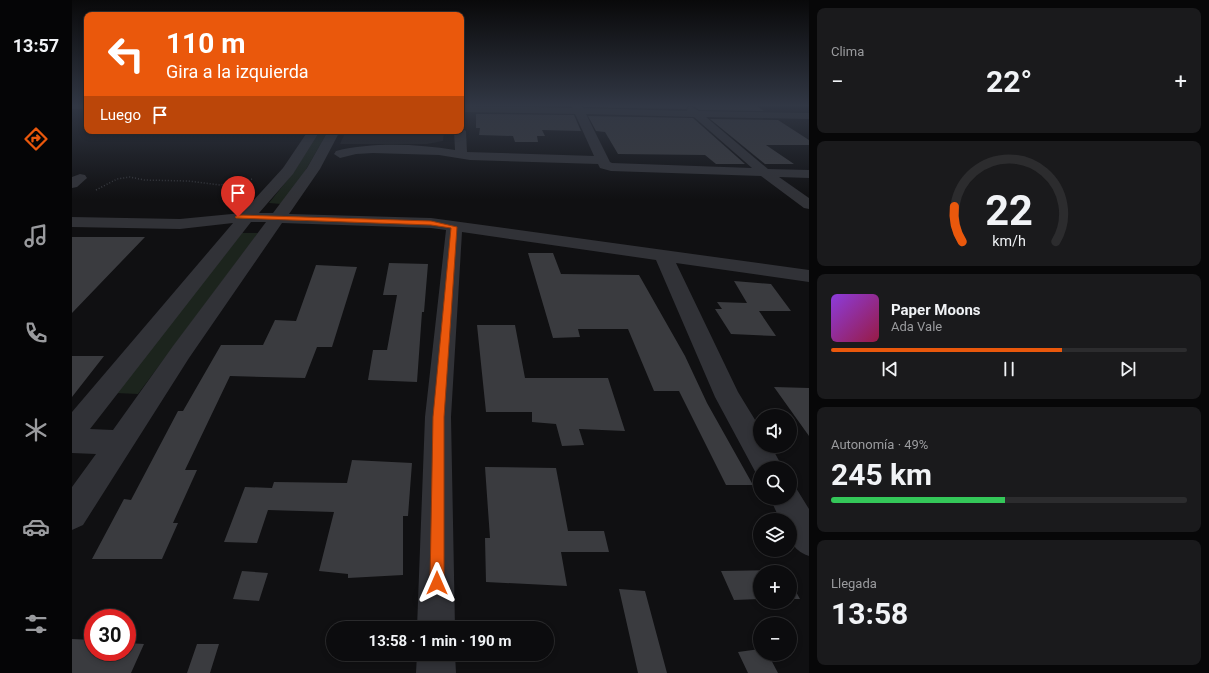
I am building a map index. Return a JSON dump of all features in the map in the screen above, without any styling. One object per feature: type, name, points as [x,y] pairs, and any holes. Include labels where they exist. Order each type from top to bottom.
[{"type":"street","points":[[72,432],[248,217],[288,172],[311,136]]},
{"type":"street","points":[[72,514],[190,339],[313,170],[331,136]]},
{"type":"street","points":[[460,136],[462,155]]},
{"type":"street","points":[[591,136],[605,165],[616,168],[809,174]]},
{"type":"street","points":[[722,136],[765,173],[809,205]]},
{"type":"street","points":[[340,154],[356,150],[373,149],[439,151],[470,156],[602,160]]},
{"type":"street","points":[[72,178],[80,178],[72,184]]},
{"type":"street","points":[[72,222],[181,224],[213,221],[229,217],[248,217],[431,223],[809,276]]},
{"type":"street","points":[[436,621],[438,417],[454,227]]},
{"type":"street","points":[[663,255],[728,397],[764,461]]},
{"type":"street","points":[[72,441],[121,442]]},
{"type":"street","points":[[789,505],[809,540]]},
{"type":"street","points":[[436,661],[436,673]]},
{"type":"path","points":[[95,191],[117,179],[130,177],[144,180],[188,181],[220,185],[243,182],[257,177]]},
{"type":"shaded area","points":[[317,136],[325,136],[304,173],[281,204],[269,203],[293,173]]},
{"type":"shaded area","points":[[344,136],[443,136],[443,141],[427,144],[340,144]]},
{"type":"shaded area","points":[[242,233],[258,233],[138,394],[116,393]]},
{"type":"building","points":[[513,136],[537,136],[538,142],[515,142]]},
{"type":"building","points":[[608,136],[714,136],[745,164],[716,164],[705,155],[618,154]]},
{"type":"building","points":[[731,136],[803,136],[809,140],[809,145],[766,145],[794,164],[765,164]]},
{"type":"building","points":[[72,237],[145,237],[72,313]]},
{"type":"building","points":[[528,253],[553,253],[561,274],[639,275],[685,356],[707,403],[753,485],[726,485],[679,391],[654,391],[628,329],[578,329],[580,337],[553,338]]},
{"type":"building","points":[[389,263],[428,264],[424,312],[422,312],[417,382],[368,380],[373,350],[387,350],[397,295],[383,295]]},
{"type":"building","points":[[316,265],[357,267],[332,347],[317,347],[305,378],[230,376],[185,470],[197,470],[173,523],[178,523],[162,559],[92,559],[124,499],[131,500],[178,411],[183,411],[221,345],[263,345],[275,320],[296,321]]},
{"type":"building","points":[[734,281],[771,284],[791,311],[759,311],[776,336],[731,334],[715,309],[722,309],[717,302],[747,303]]},
{"type":"building","points":[[477,325],[515,325],[525,378],[608,378],[625,431],[579,429],[584,445],[562,446],[556,424],[532,422],[532,412],[486,412]]},
{"type":"building","points":[[72,356],[104,356],[72,397]]},
{"type":"building","points":[[774,387],[809,388],[809,436],[797,419],[797,409],[790,409]]},
{"type":"building","points":[[352,460],[412,463],[408,516],[403,516],[403,575],[348,578],[348,574],[319,571],[334,512],[268,510],[257,543],[224,542],[245,487],[272,488],[274,482],[347,483]]},
{"type":"building","points":[[485,467],[556,468],[568,531],[604,531],[609,552],[561,552],[567,586],[486,582],[485,538],[490,538]]},
{"type":"building","points":[[753,570],[753,599],[734,600],[721,571]]},
{"type":"building","points":[[242,571],[268,573],[259,601],[233,599]]},
{"type":"building","points":[[619,589],[645,591],[667,673],[638,673]]},
{"type":"building","points":[[72,639],[84,640],[84,661],[136,661],[136,644],[144,644],[131,673],[72,673]]},
{"type":"building","points":[[197,644],[219,644],[210,673],[187,673]]},
{"type":"building","points":[[753,650],[753,661],[772,661],[778,673],[748,673],[738,652]]},
{"type":"route","points":[[238,217],[431,223],[454,227],[438,417],[437,583]]}]
